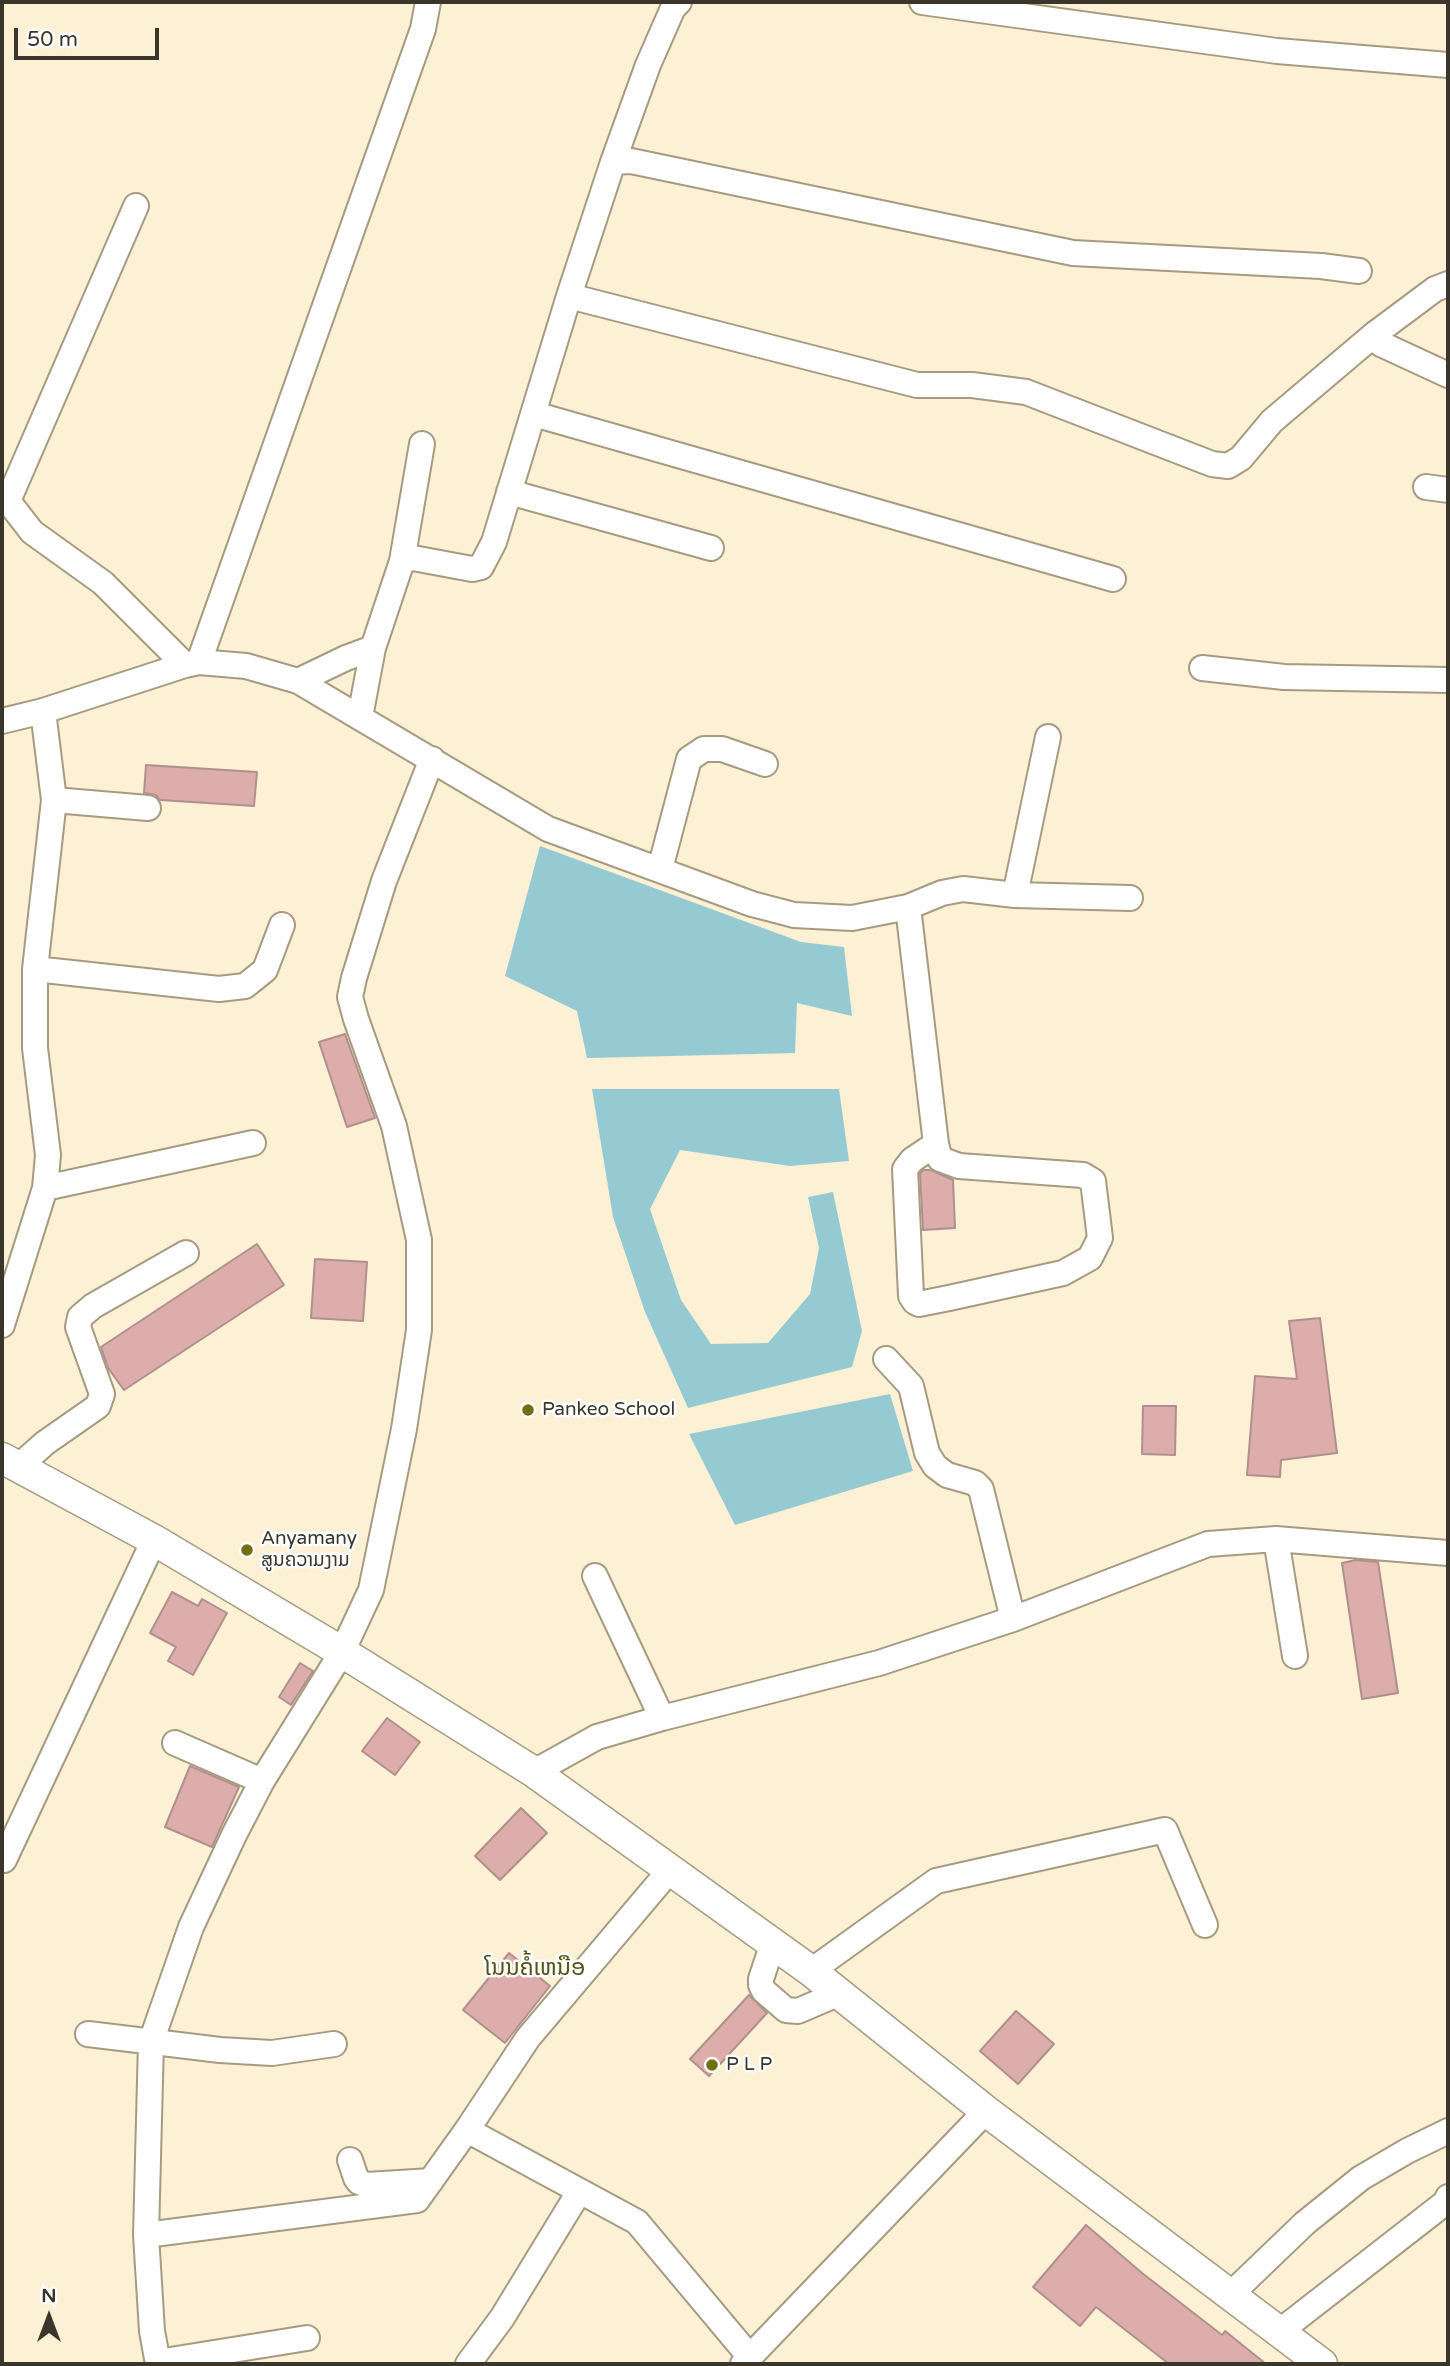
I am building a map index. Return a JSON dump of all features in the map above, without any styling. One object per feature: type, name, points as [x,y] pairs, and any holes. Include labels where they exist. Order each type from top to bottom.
[{"type":"main road","points":[[10,1463],[154,1540],[342,1652],[534,1772],[811,1971],[986,2111],[1322,2364]]},
{"type":"street","points":[[192,663],[419,43],[428,2]]},
{"type":"street","points":[[402,561],[413,558],[472,569],[481,566],[494,542],[569,296],[614,162],[648,65],[673,8],[679,2]]},
{"type":"street","points":[[922,2],[1277,51],[1448,65]]},
{"type":"street","points":[[614,162],[631,160],[1073,253],[1321,266],[1359,271]]},
{"type":"street","points":[[136,206],[5,500],[32,532],[103,583],[192,663]]},
{"type":"street","points":[[569,296],[917,385],[972,385],[1026,392],[1212,464],[1228,466],[1241,458],[1272,421],[1376,333],[1436,289],[1448,284]]},
{"type":"street","points":[[1376,333],[1381,344],[1448,375]]},
{"type":"street","points":[[534,414],[1114,579]]},
{"type":"street","points":[[360,717],[373,648],[402,561],[422,444]]},
{"type":"street","points":[[509,492],[711,548]]},
{"type":"street","points":[[298,681],[373,648]]},
{"type":"street","points":[[2,721],[43,711],[192,663],[246,666],[298,681],[548,829],[752,904],[794,915],[852,918],[908,907],[942,893],[963,889],[1015,895],[1130,898]]},
{"type":"street","points":[[1202,668],[1284,677],[1448,680]]},
{"type":"street","points":[[2,1325],[45,1188],[48,1155],[35,1048],[35,969],[54,800],[43,711]]},
{"type":"street","points":[[1015,895],[1048,737]]},
{"type":"street","points":[[660,869],[689,759],[704,749],[722,749],[765,764]]},
{"type":"street","points":[[307,2337],[158,2363],[152,2331],[146,2235],[151,2042],[191,1927],[262,1781],[342,1652],[371,1590],[404,1429],[419,1331],[419,1240],[394,1126],[356,1019],[351,997],[354,978],[384,881],[432,759]]},
{"type":"street","points":[[54,800],[148,808]]},
{"type":"street","points":[[908,907],[940,1159],[959,1166],[1083,1175],[1093,1181],[1100,1238],[1090,1258],[1063,1273],[919,1304],[915,1302],[911,1296],[905,1169],[912,1160],[936,1144]]},
{"type":"street","points":[[35,969],[219,989],[245,986],[265,970],[282,925]]},
{"type":"street","points":[[45,1188],[253,1143]]},
{"type":"street","points":[[10,1463],[99,1406],[102,1394],[78,1327],[80,1317],[93,1306],[186,1253]]},
{"type":"street","points":[[886,1359],[911,1386],[927,1453],[935,1466],[947,1475],[975,1483],[981,1489],[1013,1619]]},
{"type":"street","points":[[1276,1539],[1296,1656]]},
{"type":"street","points":[[534,1772],[597,1737],[879,1663],[1013,1619],[1208,1544],[1276,1539],[1448,1553]]},
{"type":"street","points":[[4,1860],[154,1540]]},
{"type":"street","points":[[595,1576],[662,1718]]},
{"type":"street","points":[[175,1743],[262,1781]]},
{"type":"street","points":[[811,1971],[936,1881],[1165,1830],[1205,1925]]},
{"type":"street","points":[[146,2235],[417,2200],[528,2038],[670,1870]]},
{"type":"street","points":[[773,1943],[761,1985],[764,1991],[786,2010],[798,2011],[840,1993]]},
{"type":"street","points":[[88,2034],[220,2050],[272,2053],[334,2044]]},
{"type":"street","points":[[467,2130],[637,2222],[747,2361],[986,2111]]},
{"type":"street","points":[[1230,2295],[1305,2223],[1361,2178],[1448,2131]]},
{"type":"street","points":[[351,2160],[356,2178],[367,2185],[430,2181]]},
{"type":"street","points":[[468,2364],[502,2318],[579,2192]]},
{"type":"street","points":[[1279,2332],[1446,2202],[1448,2197]]},
{"type":"water","points":[[540,846],[801,942],[844,947],[852,1016],[797,1003],[795,1053],[587,1058],[577,1011],[505,976]]},
{"type":"water","points":[[592,1089],[839,1089],[849,1161],[790,1166],[680,1150],[650,1209],[681,1300],[711,1344],[768,1343],[810,1294],[819,1248],[808,1197],[833,1192],[862,1331],[852,1367],[688,1408],[645,1312],[613,1217]]},
{"type":"water","points":[[890,1394],[913,1471],[735,1525],[689,1434]]},
{"type":"building","points":[[146,765],[257,772],[254,806],[160,800],[156,795],[144,793]]},
{"type":"building","points":[[345,1034],[375,1118],[347,1127],[319,1042]]},
{"type":"building","points":[[923,1170],[931,1170],[953,1180],[955,1228],[923,1230],[920,1174]]},
{"type":"building","points":[[257,1244],[284,1285],[124,1390],[108,1368],[101,1347]]},
{"type":"building","points":[[315,1259],[367,1262],[363,1321],[311,1318]]},
{"type":"building","points":[[1320,1318],[1337,1453],[1281,1460],[1280,1477],[1247,1475],[1255,1376],[1297,1379],[1289,1321]]},
{"type":"building","points":[[1143,1406],[1176,1406],[1175,1455],[1142,1454]]},
{"type":"building","points":[[1356,1560],[1378,1562],[1398,1693],[1362,1699],[1342,1563]]},
{"type":"building","points":[[172,1592],[198,1606],[202,1599],[227,1613],[193,1675],[168,1661],[176,1647],[150,1633]]},
{"type":"building","points":[[300,1663],[313,1671],[291,1705],[279,1697]]},
{"type":"building","points":[[387,1718],[420,1742],[395,1775],[362,1751]]},
{"type":"building","points":[[190,1766],[239,1787],[212,1847],[165,1827]]},
{"type":"building","points":[[521,1808],[547,1833],[500,1880],[475,1856]]},
{"type":"building","points":[[509,1953],[550,1986],[505,2043],[463,2010]]},
{"type":"building","points":[[749,1995],[767,2013],[709,2076],[690,2059]]},
{"type":"building","points":[[1016,2011],[1054,2044],[1018,2084],[980,2051]]},
{"type":"building","points":[[1086,2225],[1142,2273],[1222,2335],[1225,2331],[1266,2364],[1169,2364],[1096,2307],[1080,2326],[1033,2287]]},
{"type":"place","name":"Pankeo School","points":[[528,1410]]},
{"type":"place","name":"Anyamany ສູນຄວາມງາມ","points":[[247,1550]]},
{"type":"place","name":"P L P","points":[[712,2065]]},
{"type":"district","name":"ໂນນຄໍ້ເຫນືອ","points":[[535,1969]]}]
